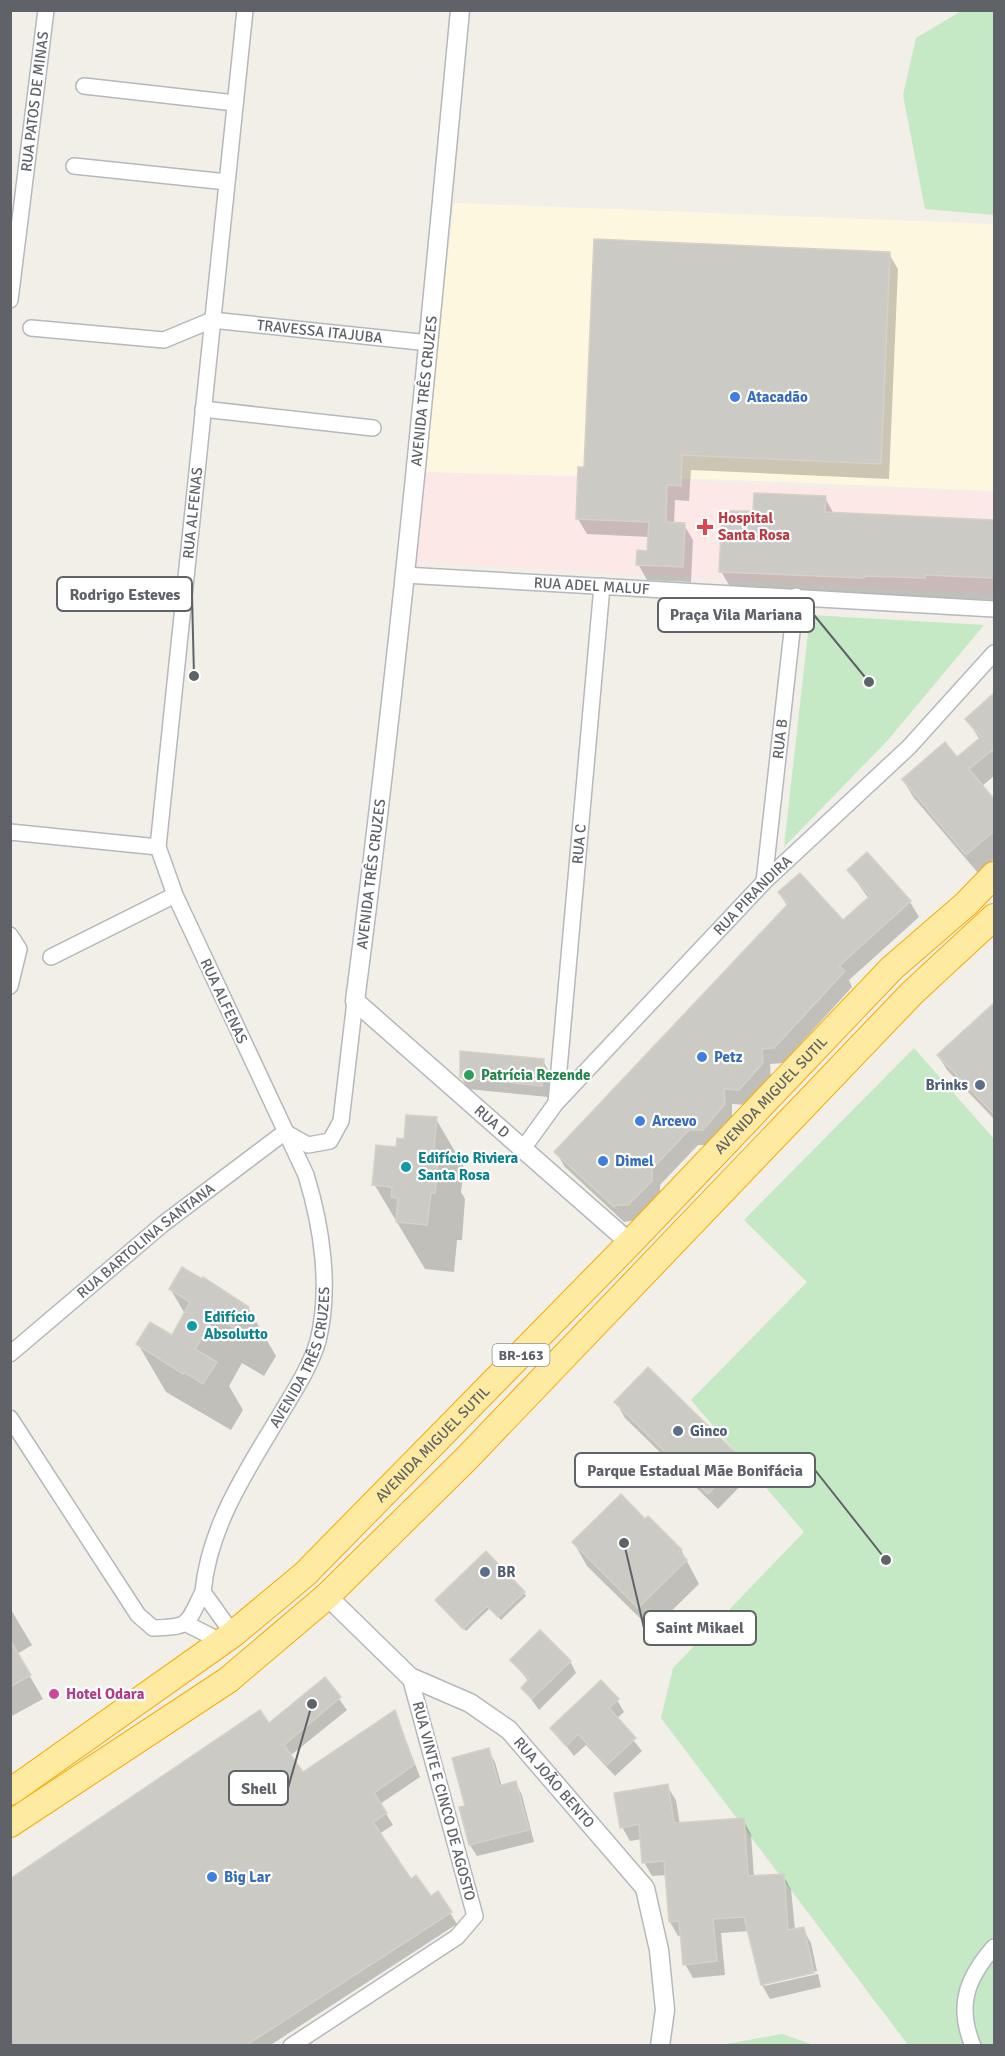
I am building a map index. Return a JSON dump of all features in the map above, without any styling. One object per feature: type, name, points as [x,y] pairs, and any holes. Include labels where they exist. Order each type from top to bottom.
[{"type":"highway","name":"AVENIDA MIGUEL SUTIL","points":[[10,1792],[228,1638],[305,1574],[630,1243],[892,968],[966,904],[994,876]]},
{"type":"highway","name":"AVENIDA MIGUEL SUTIL","points":[[11,1824],[228,1680],[327,1596],[466,1459],[912,993],[994,917]]},
{"type":"street","name":"RUA PATOS DE MINAS","points":[[10,300],[46,10]]},
{"type":"street","name":"RUA ALFENAS","points":[[245,10],[158,847],[175,895],[285,1132]]},
{"type":"street","name":"AVENIDA TRÊS CRUZES","points":[[285,1132],[308,1145],[330,1141],[337,1132],[378,824],[429,343],[460,10]]},
{"type":"street","points":[[84,86],[235,104]]},
{"type":"street","points":[[74,166],[227,182]]},
{"type":"street","points":[[31,328],[164,340],[212,320]]},
{"type":"street","name":"TRAVESSA ITAJUBA","points":[[212,320],[429,343]]},
{"type":"street","points":[[203,409],[373,428]]},
{"type":"street","name":"RUA ADEL MALUF","points":[[404,575],[994,609]]},
{"type":"street","name":"RUA C","points":[[556,1103],[602,586]]},
{"type":"street","name":"RUA B","points":[[764,882],[796,596]]},
{"type":"street","name":"RUA PIRANDIRA","points":[[522,1149],[556,1103],[764,882],[909,747],[994,653]]},
{"type":"street","points":[[10,832],[158,847]]},
{"type":"street","points":[[51,957],[175,895]]},
{"type":"street","points":[[10,935],[19,949],[10,986]]},
{"type":"street","name":"RUA D","points":[[356,1001],[630,1243]]},
{"type":"street","name":"AVENIDA TRÊS CRUZES","points":[[203,1592],[205,1564],[235,1491],[296,1387],[317,1343],[323,1309],[322,1261],[317,1211],[306,1175],[285,1132]]},
{"type":"street","name":"RUA BARTOLINA SANTANA","points":[[10,1354],[163,1224],[285,1132]]},
{"type":"street","points":[[10,1418],[138,1615],[153,1628],[179,1628],[187,1624],[203,1592]]},
{"type":"street","points":[[203,1592],[228,1638]]},
{"type":"street","name":"RUA JOÃO BENTO","points":[[327,1596],[410,1677],[470,1703],[509,1730],[645,1888],[659,1950],[665,2010],[660,2046]]},
{"type":"street","points":[[187,1624],[228,1638]]},
{"type":"street","name":"RUA VINTE E CINCO DE AGOSTO","points":[[291,2046],[457,1937],[475,1916],[410,1677]]},
{"type":"street","points":[[973,2046],[963,2010],[967,1988],[976,1967],[994,1947]]},
{"type":"shaded area","points":[[454,203],[994,224],[994,491],[736,480],[423,472]]},
{"type":"shaded area","name":"Hospital Santa Rosa","points":[[423,472],[994,493],[994,594],[412,562]]},
{"type":"green space","points":[[963,10],[994,11],[994,215],[925,209],[903,95],[916,38]]},
{"type":"green space","points":[[810,615],[984,625],[888,740],[784,847]]},
{"type":"green space","points":[[914,1048],[994,1139],[994,2045],[908,2045],[661,1718],[673,1668],[804,1532],[691,1400],[807,1282],[744,1220]]},
{"type":"green space","points":[[782,2034],[814,2045],[721,2045]]},
{"type":"building","name":"Atacadão","points":[[594,239],[890,252],[881,464],[682,455],[681,486],[667,485],[666,522],[685,523],[683,567],[636,565],[637,550],[647,551],[649,522],[576,519],[578,467],[584,467]]},
{"type":"building","points":[[754,493],[826,496],[825,512],[994,520],[994,578],[925,575],[925,578],[864,576],[864,578],[719,572],[722,511],[753,511]]},
{"type":"building","points":[[994,693],[994,753],[992,750],[969,769],[994,799],[994,831],[966,855],[902,779],[945,742],[957,757],[981,737],[965,719]]},
{"type":"building","points":[[867,852],[911,901],[839,966],[845,971],[774,1048],[762,1049],[763,1063],[739,1090],[724,1089],[725,1104],[703,1130],[689,1130],[652,1169],[652,1181],[628,1205],[614,1207],[554,1152],[788,904],[778,892],[800,873],[843,920],[870,896],[847,870]]},
{"type":"building","name":"Brinks","points":[[994,1003],[994,1114],[937,1055]]},
{"type":"building","points":[[460,1051],[544,1059],[542,1086],[460,1077]]},
{"type":"building","name":"Edifício Riviera Santa Rosa","points":[[406,1115],[437,1117],[434,1149],[439,1150],[435,1193],[431,1193],[427,1225],[396,1222],[398,1198],[391,1197],[392,1187],[372,1185],[376,1145],[396,1147],[397,1138],[404,1139]]},
{"type":"building","name":"Edifício Absolutto","points":[[182,1267],[202,1279],[203,1277],[249,1307],[236,1329],[214,1317],[195,1349],[217,1362],[203,1384],[136,1344],[150,1322],[172,1335],[190,1302],[169,1289]]},
{"type":"building","name":"Ginco","points":[[648,1367],[742,1459],[708,1494],[614,1402]]},
{"type":"building","points":[[621,1494],[645,1519],[648,1516],[682,1550],[679,1552],[687,1560],[638,1608],[572,1542]]},
{"type":"building","name":"BR","points":[[486,1551],[525,1592],[498,1617],[487,1606],[463,1629],[435,1600]]},
{"type":"building","points":[[540,1630],[571,1661],[532,1699],[521,1688],[529,1679],[510,1660]]},
{"type":"building","points":[[10,1640],[31,1675],[10,1687]]},
{"type":"building","name":"Big Lar","points":[[325,1677],[341,1697],[284,1745],[303,1772],[395,1710],[414,1765],[374,1793],[387,1813],[373,1822],[411,1879],[416,1875],[431,1896],[438,1891],[452,1912],[245,2046],[10,2046],[10,1879],[260,1710],[269,1723]]},
{"type":"building","points":[[601,1680],[619,1699],[609,1708],[636,1738],[607,1765],[578,1734],[566,1746],[550,1728]]},
{"type":"building","points":[[489,1748],[499,1786],[516,1781],[529,1830],[469,1845],[459,1807],[465,1806],[452,1758]]},
{"type":"building","points":[[668,1784],[674,1823],[744,1818],[748,1876],[784,1874],[788,1930],[804,1927],[814,1973],[761,1985],[744,1917],[713,1919],[717,1961],[683,1965],[679,1921],[669,1922],[664,1861],[642,1863],[639,1824],[620,1828],[614,1793]]},
{"type":"place","name":"Atacadão","points":[[735,397]]},
{"type":"place","name":"Hospital Santa Rosa","points":[[705,527]]},
{"type":"place","name":"Rodrigo Esteves","points":[[194,676]]},
{"type":"place","name":"Praça Vila Mariana","points":[[869,682]]},
{"type":"place","name":"Petz","points":[[702,1057]]},
{"type":"place","name":"Patrícia Rezende","points":[[469,1075]]},
{"type":"place","name":"Brinks","points":[[980,1085]]},
{"type":"place","name":"Arcevo","points":[[640,1121]]},
{"type":"place","name":"Dimel","points":[[603,1161]]},
{"type":"place","name":"Edifício Riviera Santa Rosa","points":[[406,1167]]},
{"type":"place","name":"Edifício Absolutto","points":[[192,1326]]},
{"type":"place","name":"Ginco","points":[[678,1431]]},
{"type":"place","name":"Saint Mikael","points":[[624,1543]]},
{"type":"place","name":"Parque Estadual Mãe Bonifácia","points":[[886,1560]]},
{"type":"place","name":"BR","points":[[485,1572]]},
{"type":"place","name":"Hotel Odara","points":[[54,1694]]},
{"type":"place","name":"Shell","points":[[312,1704]]},
{"type":"place","name":"Big Lar","points":[[212,1877]]}]
